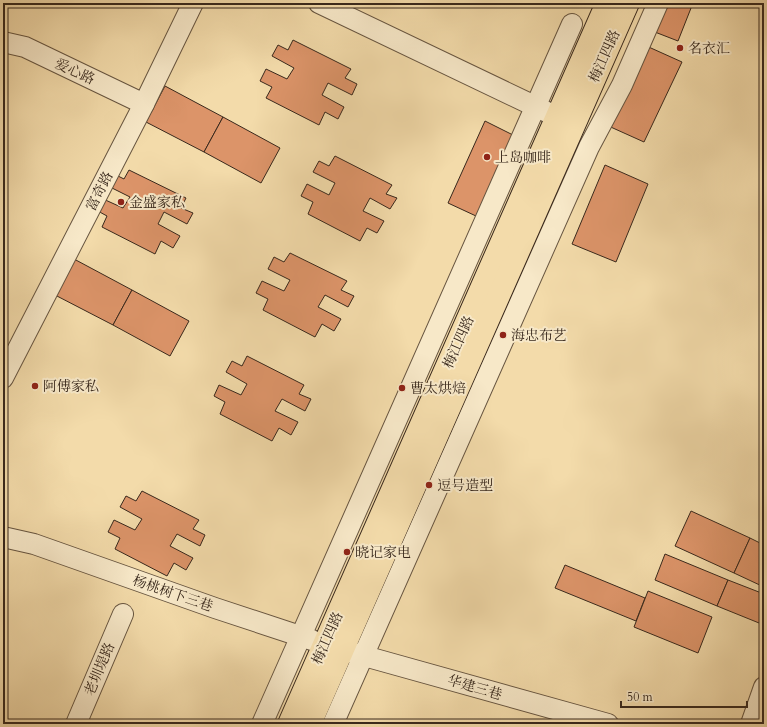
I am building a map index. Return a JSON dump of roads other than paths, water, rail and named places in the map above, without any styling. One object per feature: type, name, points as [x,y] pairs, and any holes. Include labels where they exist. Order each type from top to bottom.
[{"type":"main road","name":"梅江四路","points":[[289,724],[607,3]]},
{"type":"main road","name":"梅江四路","points":[[310,724],[628,3]]},
{"type":"street","name":"富奇路","points":[[3,378],[144,104],[193,3]]},
{"type":"street","points":[[319,3],[574,126]]},
{"type":"street","points":[[332,724],[589,147],[622,85],[658,3]]},
{"type":"street","points":[[262,724],[572,24]]},
{"type":"street","name":"爱心路","points":[[3,42],[25,47],[144,104]]},
{"type":"street","name":"杨桃树下三巷","points":[[3,537],[34,544],[215,608],[342,650]]},
{"type":"street","name":"老圳堤路","points":[[76,724],[123,614]]},
{"type":"street","name":"华建三巷","points":[[342,650],[608,724]]},
{"type":"street","points":[[751,724],[764,687]]},
{"type":"place","name":"名衣汇","points":[[680,48]]},
{"type":"place","name":"上岛咖啡","points":[[487,157]]},
{"type":"place","name":"金盛家私","points":[[121,202]]},
{"type":"place","name":"海忠布艺","points":[[503,335]]},
{"type":"place","name":"阿傅家私","points":[[35,386]]},
{"type":"place","name":"曹太烘焙","points":[[402,388]]},
{"type":"place","name":"逗号造型","points":[[429,485]]},
{"type":"place","name":"晓记家电","points":[[347,552]]}]
